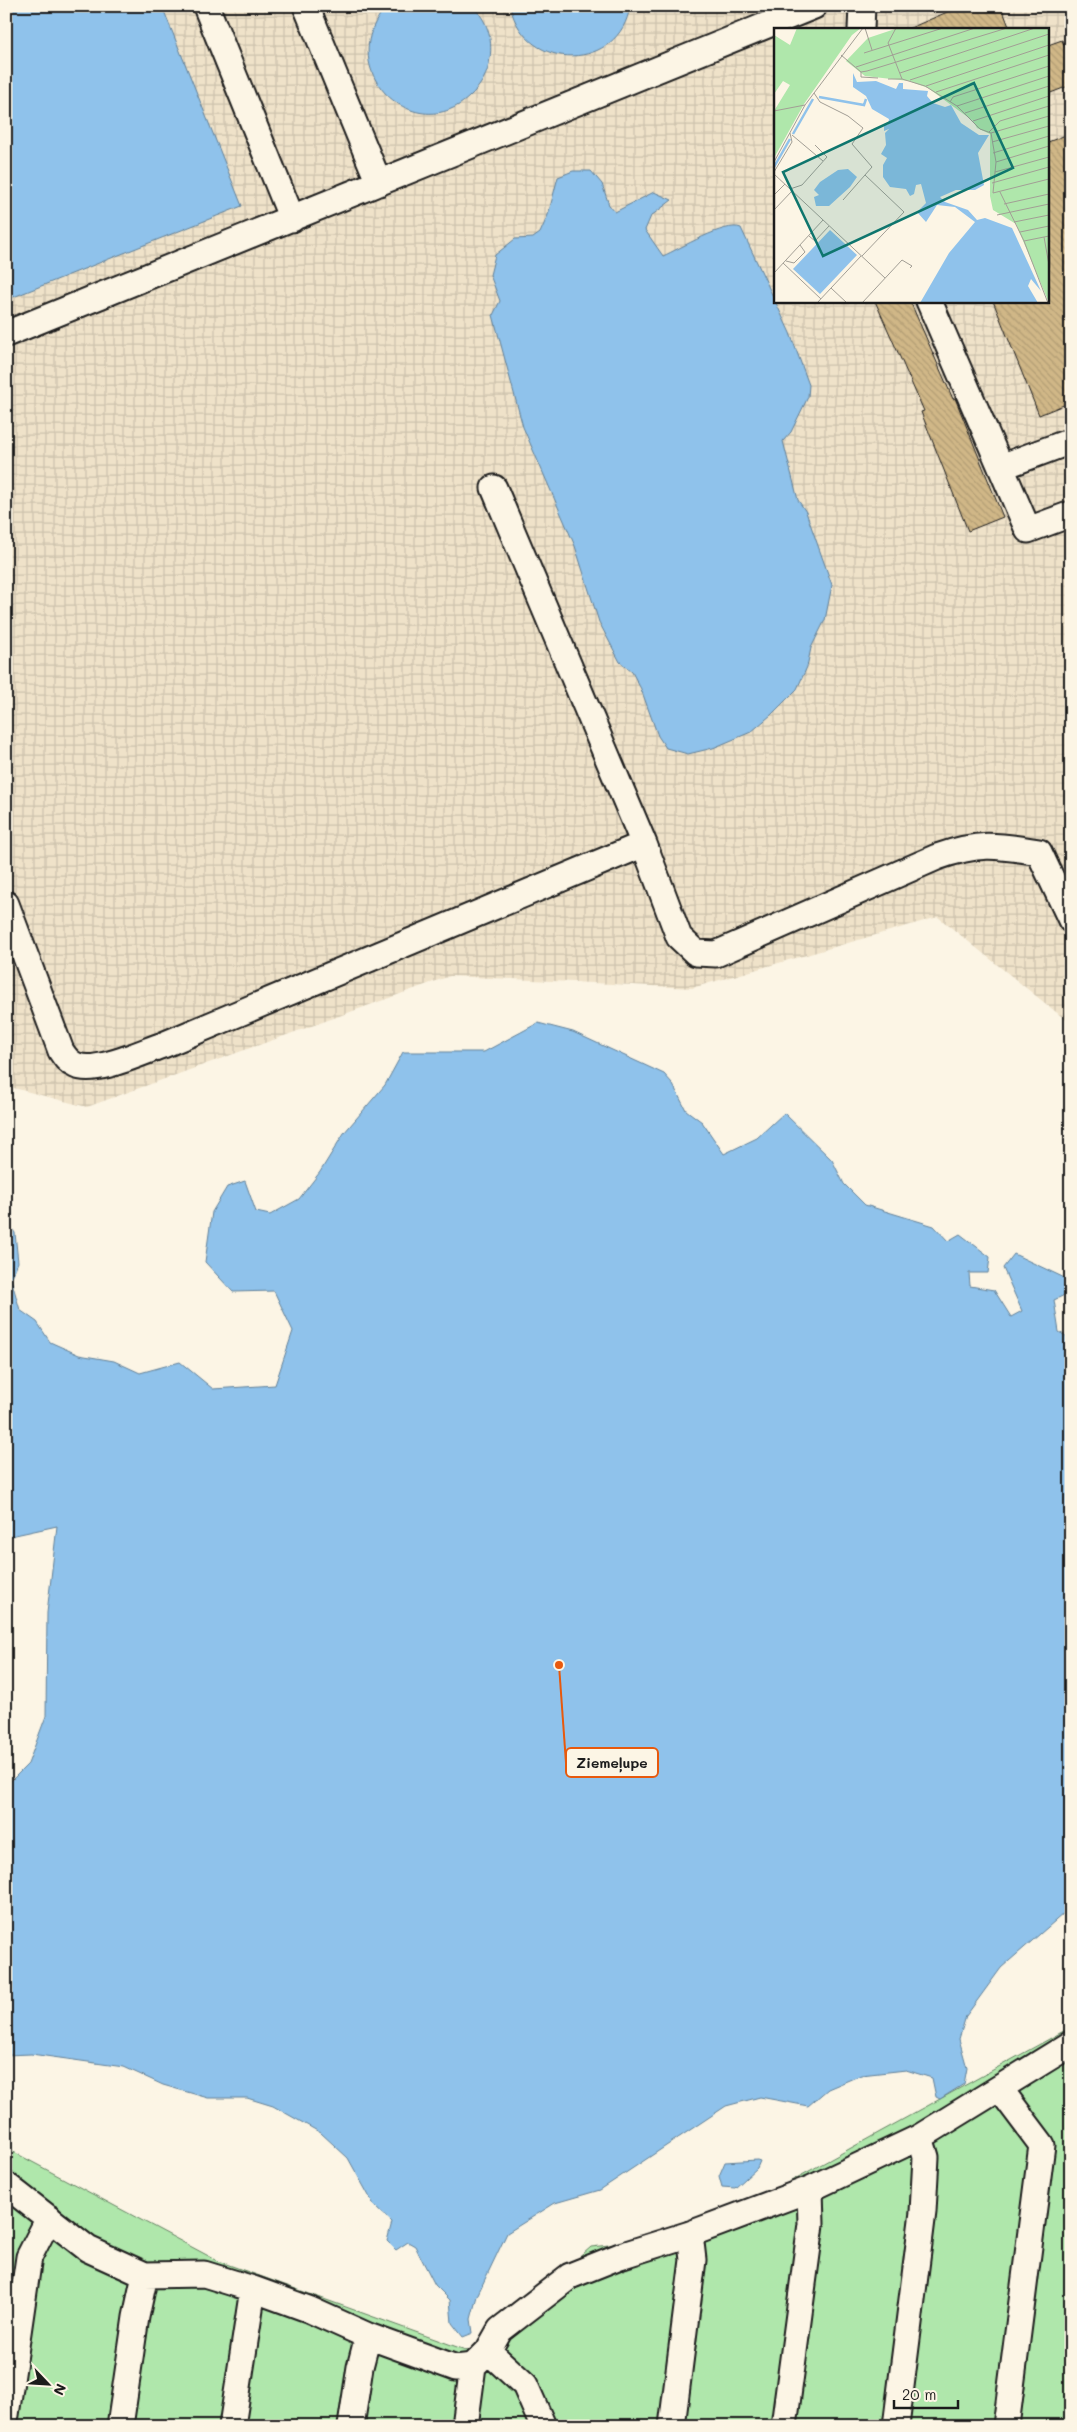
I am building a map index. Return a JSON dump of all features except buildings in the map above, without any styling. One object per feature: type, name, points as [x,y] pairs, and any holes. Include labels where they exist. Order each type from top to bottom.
[{"type":"lane","points":[[206,6],[292,219]]},
{"type":"lane","points":[[306,6],[379,183]]},
{"type":"lane","points":[[6,334],[814,6]]},
{"type":"lane","points":[[861,28],[862,6]]},
{"type":"lane","points":[[929,302],[1028,530],[1071,514]]},
{"type":"lane","points":[[1001,467],[1071,441]]},
{"type":"lane","points":[[494,488],[644,844],[679,937],[696,953],[716,954],[937,857],[963,848],[986,844],[1039,852],[1071,920]]},
{"type":"lane","points":[[6,904],[61,1051],[67,1060],[75,1065],[93,1067],[163,1045],[644,844]]},
{"type":"lane","points":[[465,2426],[480,2358],[500,2330],[570,2276],[620,2256],[690,2234],[810,2189],[920,2137],[1071,2044]]},
{"type":"lane","points":[[1000,2089],[1042,2145],[1006,2426]]},
{"type":"lane","points":[[896,2426],[923,2212],[926,2157],[920,2137]]},
{"type":"lane","points":[[6,2184],[88,2249],[145,2275],[204,2274],[253,2288],[308,2309],[368,2336],[456,2368],[480,2358]]},
{"type":"lane","points":[[784,2426],[811,2224],[810,2189]]},
{"type":"lane","points":[[6,2416],[29,2257],[49,2218]]},
{"type":"lane","points":[[672,2426],[693,2260],[690,2234]]},
{"type":"lane","points":[[120,2426],[136,2317],[145,2275]]},
{"type":"lane","points":[[232,2426],[253,2288]]},
{"type":"lane","points":[[351,2426],[360,2367],[368,2336]]},
{"type":"lane","points":[[480,2358],[525,2385],[543,2426]]},
{"type":"shaded area","points":[[6,6],[1071,6],[1071,1024],[938,917],[692,988],[450,976],[87,1107],[6,1086]]},
{"type":"green space","points":[[1071,2027],[1071,2426],[6,2426],[6,2148],[218,2261],[471,2352],[591,2247],[691,2236]]},
{"type":"water","points":[[6,6],[162,6],[242,206],[6,300]]},
{"type":"water","points":[[387,6],[472,6],[477,11],[488,30],[491,51],[486,74],[477,89],[469,97],[448,110],[425,113],[404,107],[386,94],[374,76],[368,54],[372,30]]},
{"type":"water","points":[[510,6],[630,6],[623,27],[610,43],[592,52],[573,56],[553,53],[534,44],[519,28]]},
{"type":"water","points":[[573,171],[591,171],[602,184],[609,205],[615,212],[654,192],[672,200],[651,216],[645,230],[663,256],[725,228],[741,228],[790,333],[809,385],[808,397],[791,432],[783,441],[798,500],[806,512],[832,585],[825,620],[811,648],[807,667],[797,689],[751,732],[713,748],[688,754],[666,748],[658,736],[641,689],[632,672],[620,662],[599,622],[575,546],[523,427],[493,315],[500,301],[490,275],[495,255],[515,239],[533,238],[540,233],[548,215],[558,177]]},
{"type":"water","points":[[538,1023],[573,1032],[664,1074],[672,1083],[686,1110],[702,1122],[724,1154],[757,1138],[784,1113],[832,1160],[844,1184],[865,1205],[934,1226],[948,1241],[960,1234],[990,1257],[988,1273],[969,1273],[970,1286],[994,1290],[1011,1317],[1022,1311],[1003,1268],[1014,1254],[1071,1281],[1071,1292],[1054,1300],[1059,1332],[1071,1339],[1071,1907],[1001,1968],[966,2016],[959,2039],[967,2068],[964,2084],[940,2099],[936,2097],[932,2078],[906,2070],[861,2075],[828,2089],[808,2106],[760,2097],[726,2106],[600,2190],[555,2203],[507,2233],[477,2296],[471,2319],[473,2333],[463,2337],[452,2323],[450,2300],[435,2285],[415,2246],[408,2242],[396,2250],[387,2241],[392,2222],[374,2205],[348,2158],[321,2133],[273,2106],[247,2098],[208,2098],[163,2085],[124,2067],[31,2054],[6,2055],[6,1786],[28,1764],[46,1716],[47,1613],[57,1526],[6,1537],[6,1220],[15,1233],[18,1262],[11,1279],[20,1310],[37,1322],[50,1342],[79,1355],[114,1361],[140,1373],[180,1362],[213,1389],[275,1385],[293,1331],[274,1291],[233,1292],[205,1262],[212,1212],[227,1187],[245,1181],[256,1212],[270,1215],[299,1199],[320,1172],[344,1133],[385,1085],[403,1052],[484,1052]]},
{"type":"water","points":[[760,2161],[757,2168],[735,2188],[722,2187],[719,2176],[725,2162]]},
{"type":"place","name":"Ziemeļupe","points":[[559,1665]]}]
